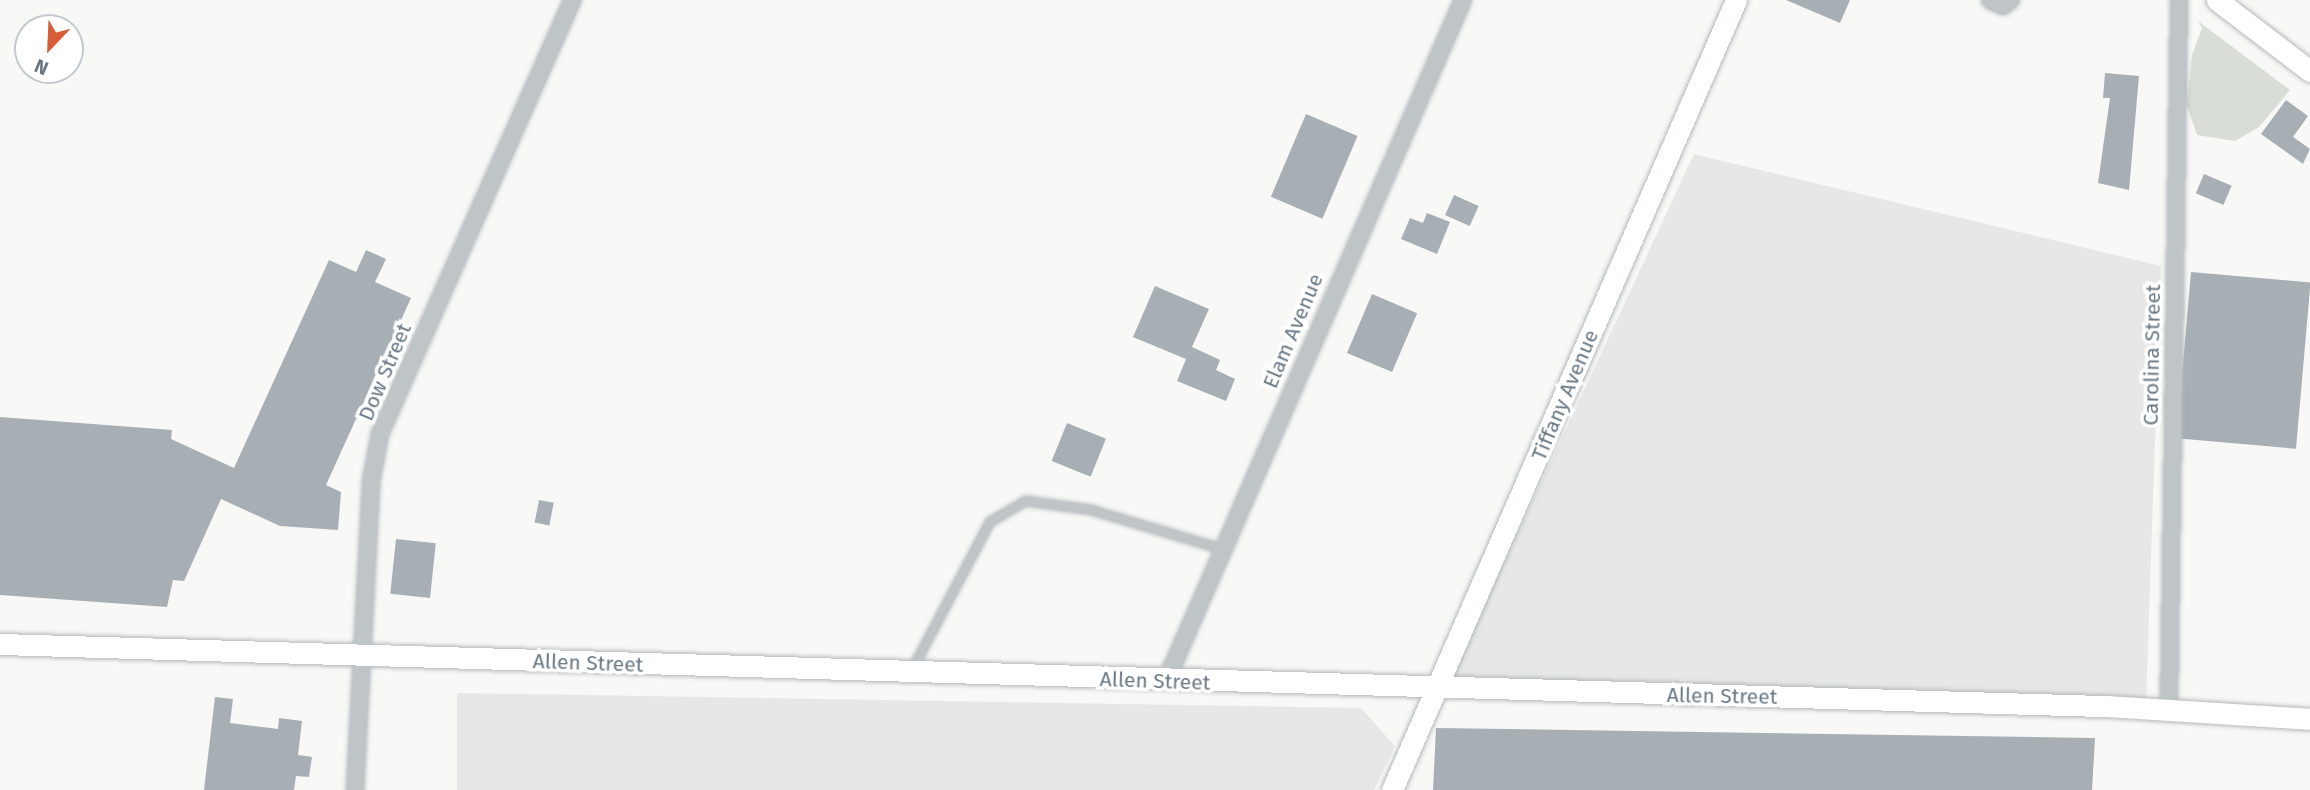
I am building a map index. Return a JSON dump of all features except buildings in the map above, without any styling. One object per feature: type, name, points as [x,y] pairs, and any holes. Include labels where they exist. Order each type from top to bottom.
[{"type":"street","name":"Dow Street","points":[[355,790],[371,482],[380,434],[572,0]]},
{"type":"street","name":"Elam Avenue","points":[[1166,681],[1463,0]]},
{"type":"street","name":"Tiffany Avenue","points":[[1392,790],[1736,0]]},
{"type":"street","points":[[1990,0],[2003,6],[2011,0]]},
{"type":"street","name":"Carolina Street","points":[[2169,710],[2179,0]]},
{"type":"street","points":[[2217,0],[2310,71]]},
{"type":"street","name":"Allen Street","points":[[0,644],[910,674],[2169,710],[2310,719]]},
{"type":"lane","points":[[910,674],[990,522],[1026,501],[1091,510],[1222,549]]},
{"type":"shaded area","points":[[2198,21],[2290,90],[2259,127],[2235,141],[2197,135],[2187,106],[2192,55],[2202,28]]},
{"type":"shaded area","points":[[1694,154],[2161,266],[2146,703],[1450,678]]},
{"type":"shaded area","points":[[457,693],[1361,708],[1395,746],[1374,790],[457,790]]}]
